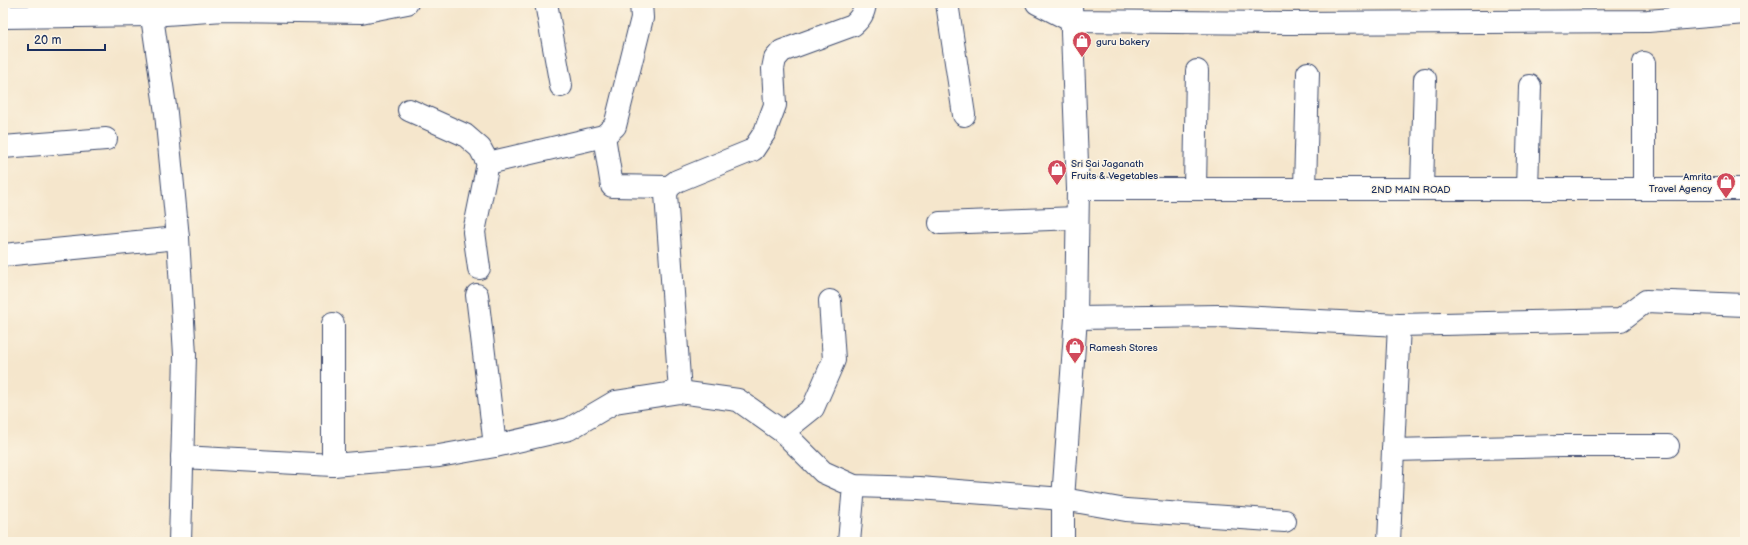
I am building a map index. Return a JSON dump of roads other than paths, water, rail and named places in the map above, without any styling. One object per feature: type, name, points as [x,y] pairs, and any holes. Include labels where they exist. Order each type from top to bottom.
[{"type":"street","points":[[3,17],[151,9],[361,12],[407,3]]},
{"type":"street","points":[[546,3],[561,86]]},
{"type":"street","points":[[488,164],[604,136],[615,126],[642,18],[641,3]]},
{"type":"street","points":[[680,392],[666,194],[669,187],[677,181],[753,150],[765,132],[775,105],[773,69],[775,59],[782,51],[853,25],[860,19],[864,11],[865,3]]},
{"type":"street","points":[[947,3],[964,115]]},
{"type":"street","points":[[1037,3],[1071,12],[1280,22],[1648,21],[1745,13]]},
{"type":"street","points":[[151,9],[166,114],[178,238],[185,355],[180,542]]},
{"type":"street","points":[[1063,542],[1063,499],[1076,318],[1078,189],[1071,12]]},
{"type":"street","points":[[1644,63],[1644,189]]},
{"type":"street","points":[[1195,189],[1197,70]]},
{"type":"street","points":[[1305,188],[1308,73]]},
{"type":"street","points":[[1422,188],[1425,79]]},
{"type":"street","points":[[1527,189],[1530,86]]},
{"type":"street","points":[[409,110],[465,135],[480,148],[488,164],[474,232],[479,268]]},
{"type":"street","points":[[604,136],[612,186],[669,187]]},
{"type":"street","points":[[3,147],[106,139]]},
{"type":"street","name":"2ND MAIN ROAD","points":[[1078,189],[1745,189]]},
{"type":"street","points":[[940,223],[1077,218]]},
{"type":"street","points":[[3,255],[178,238]]},
{"type":"street","points":[[477,296],[494,446]]},
{"type":"street","points":[[783,432],[813,408],[834,360],[830,301]]},
{"type":"street","points":[[1076,318],[1220,316],[1399,325],[1621,320],[1646,301],[1745,305]]},
{"type":"street","points":[[333,324],[333,465]]},
{"type":"street","points":[[1389,542],[1399,325]]},
{"type":"street","points":[[182,457],[333,465],[439,456],[494,446],[569,429],[615,402],[680,392],[738,400],[783,432],[823,472],[854,486],[919,488],[1063,499],[1126,510],[1285,521]]},
{"type":"street","points":[[1393,450],[1561,446],[1668,446]]},
{"type":"street","points":[[849,542],[854,486]]},
{"type":"place","name":"guru bakery","points":[[1082,58]]},
{"type":"place","name":"Sri Sai Jaganath Fruits & Vegetables","points":[[1057,186]]},
{"type":"place","name":"Amrita Travel Agency","points":[[1726,199]]},
{"type":"place","name":"Ramesh Stores","points":[[1075,364]]}]
